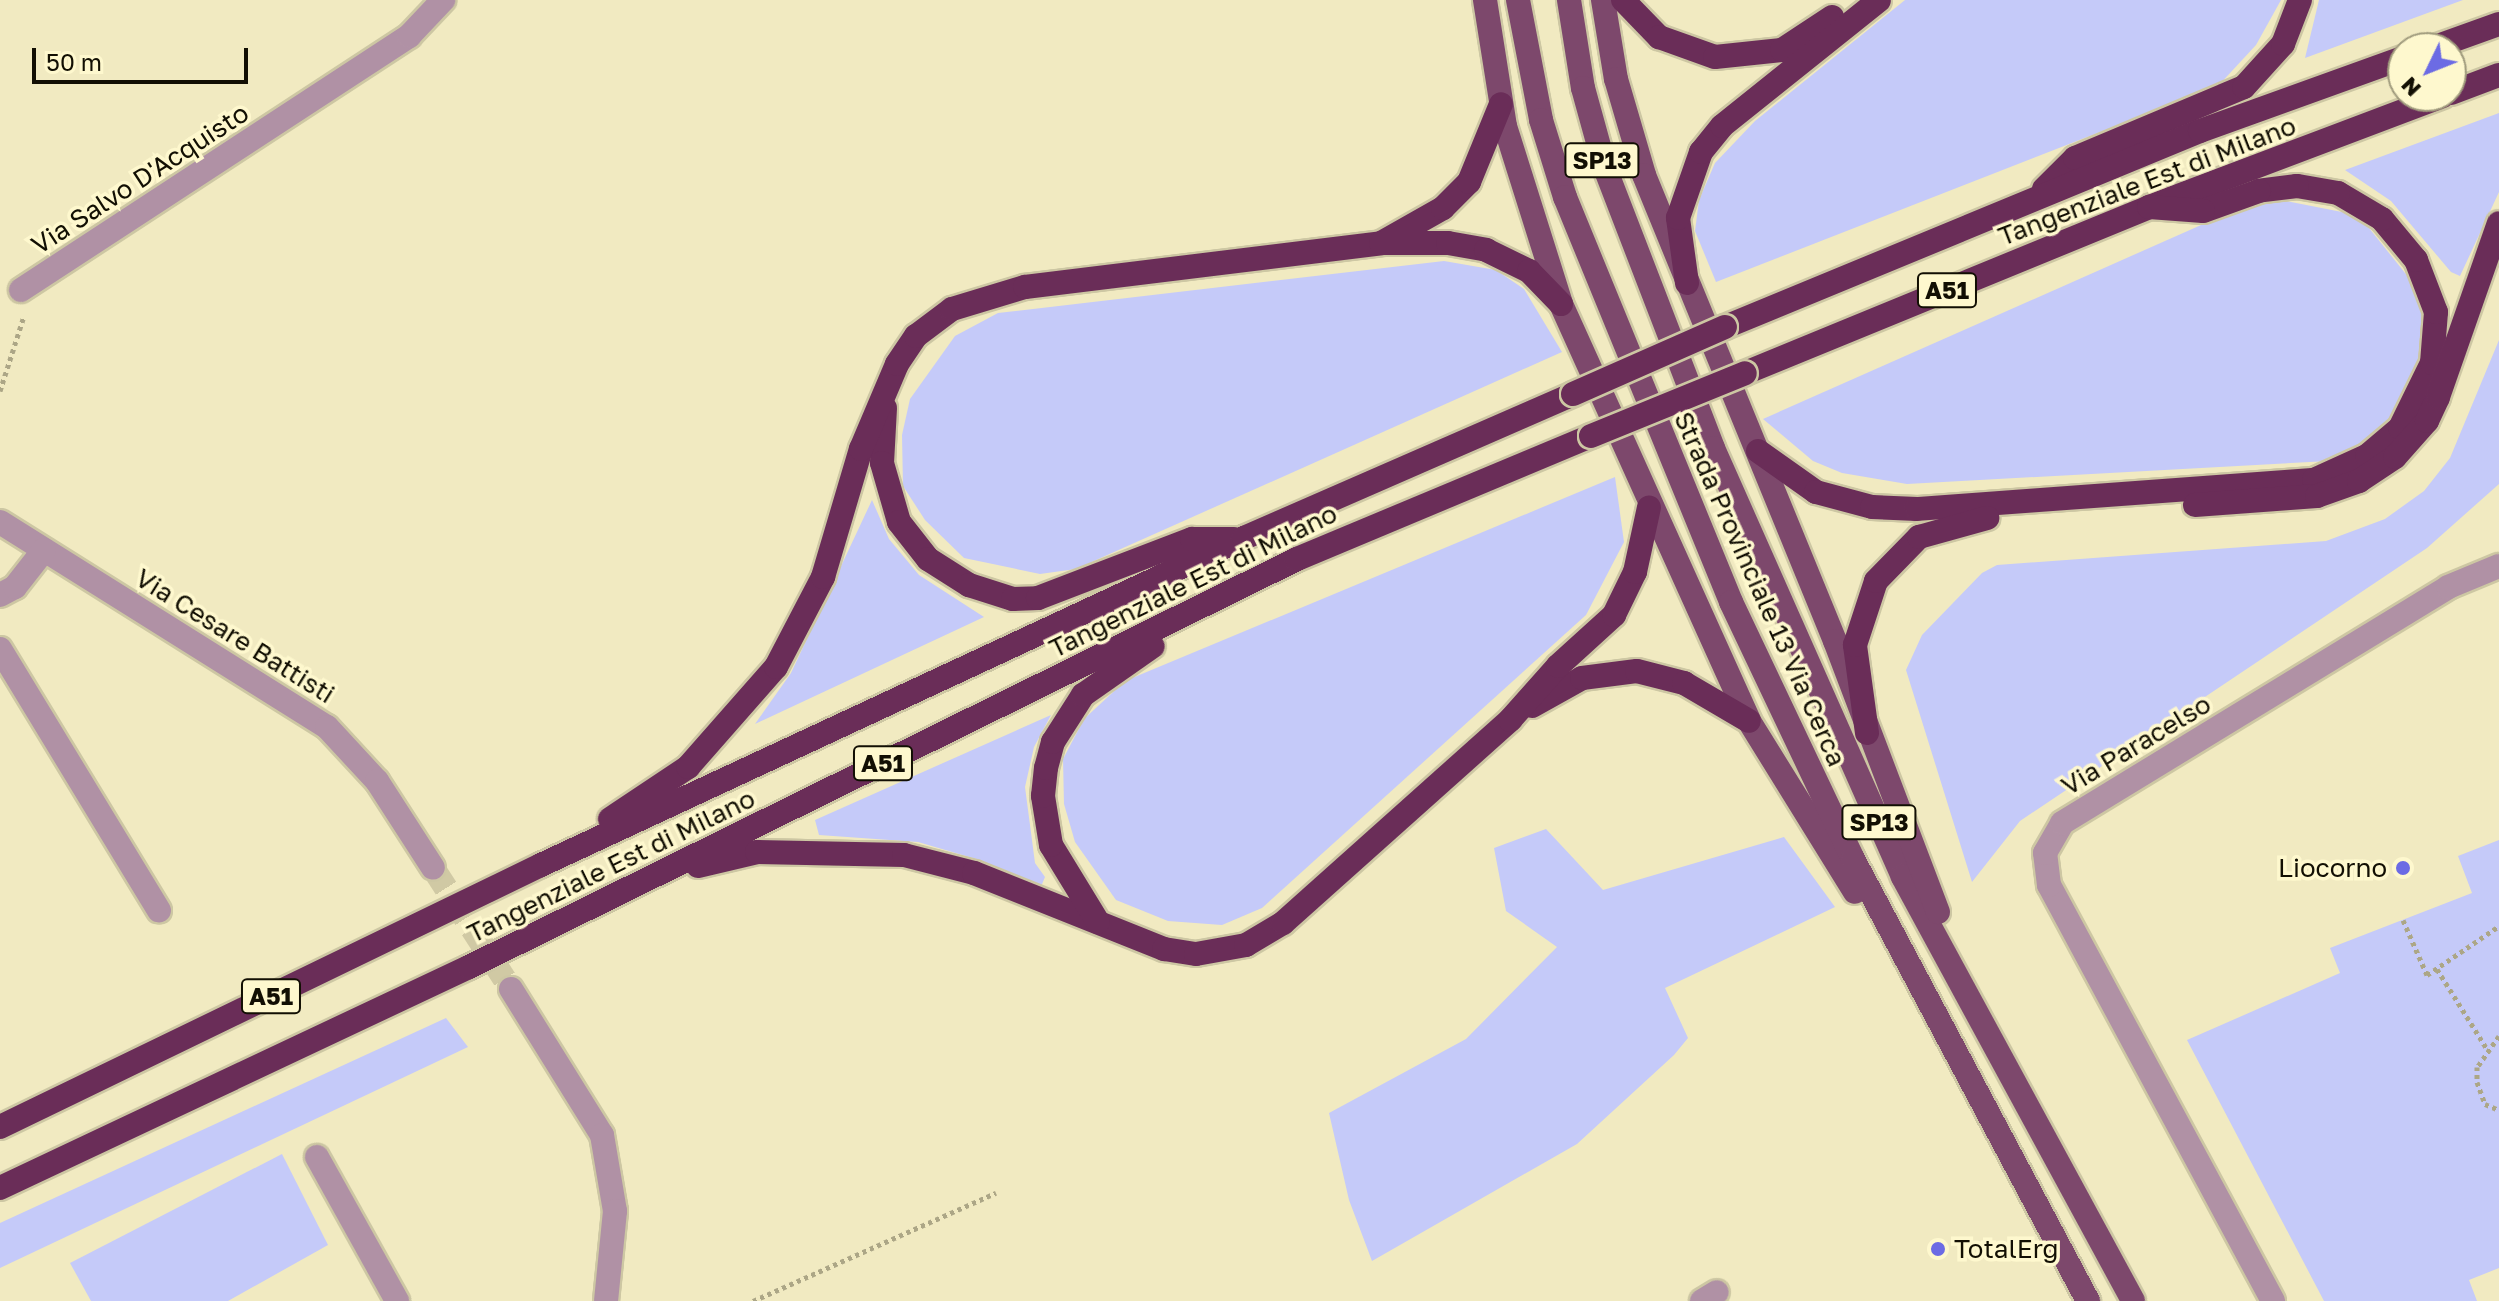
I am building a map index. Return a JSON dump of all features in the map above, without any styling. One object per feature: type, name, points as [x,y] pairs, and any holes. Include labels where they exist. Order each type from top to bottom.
[{"type":"highway","points":[[1623,0],[1641,22],[1670,43],[1730,58],[1782,50],[1852,0]]},
{"type":"highway","points":[[1687,283],[1678,218],[1701,152],[1722,126],[1879,0]]},
{"type":"highway","points":[[2033,200],[2075,158],[2244,87],[2283,44],[2300,0]]},
{"type":"highway","points":[[2467,35],[2499,24]]},
{"type":"highway","name":"Tangenziale Est di Milano","points":[[0,1127],[541,865],[1244,538],[1725,327],[2200,131],[2387,64]]},
{"type":"highway","points":[[2467,87],[2499,75]]},
{"type":"highway","points":[[1381,243],[1443,208],[1469,182],[1501,104]]},
{"type":"highway","name":"Tangenziale Est di Milano","points":[[0,1188],[469,967],[1297,559],[2149,207],[2401,112]]},
{"type":"highway","points":[[1758,451],[1816,492],[1872,507],[1917,509],[2314,480],[2367,456],[2400,428],[2432,363],[2436,312],[2416,260],[2382,219],[2338,193],[2297,186],[2268,189],[2203,211],[2149,207]]},
{"type":"highway","points":[[1867,733],[1856,660],[1857,633],[1880,573],[1905,547],[1937,528],[1978,519],[2297,499],[2359,481],[2395,457],[2427,421],[2499,223]]},
{"type":"highway","points":[[541,865],[688,767],[776,667],[823,577],[861,449],[886,386],[916,336],[952,309],[1025,287],[1381,243],[1448,243],[1486,250],[1529,271],[1561,304]]},
{"type":"highway","points":[[886,386],[882,463],[889,499],[899,522],[928,559],[969,585],[1013,599],[1038,598],[1192,539],[1244,538]]},
{"type":"highway","points":[[469,967],[701,865],[757,852],[878,852],[932,859],[1098,922],[1132,939],[1179,952],[1220,952],[1246,945],[1283,923],[1510,720],[1621,606],[1635,572],[1649,507]]},
{"type":"highway","points":[[1098,922],[1058,861],[1045,822],[1046,768],[1065,719],[1083,695],[1135,655],[1203,620],[1297,559]]},
{"type":"highway","points":[[1510,720],[1570,683],[1623,671],[1684,683],[1749,721]]},
{"type":"main road","points":[[1485,0],[1501,104],[1561,304],[1649,507],[1749,721],[1813,829],[1926,997]]},
{"type":"main road","name":"Strada Provinciale 13 Via Cerca","points":[[1518,0],[1556,170],[1667,451],[1799,749],[1926,997],[2088,1301]]},
{"type":"main road","name":"Strada Provinciale 13 Via Cerca","points":[[1569,0],[1583,88],[1605,168],[1707,434],[1903,877],[2133,1301]]},
{"type":"main road","points":[[1603,0],[1614,71],[1637,154],[1758,451],[1867,733],[1999,1054]]},
{"type":"street","name":"Via Salvo D'Acquisto","points":[[21,290],[409,36],[443,0]]},
{"type":"street","name":"Via Cesare Battisti","points":[[0,522],[327,727],[377,781],[433,868]]},
{"type":"street","points":[[2448,587],[2499,547]]},
{"type":"street","points":[[0,595],[15,587],[44,550]]},
{"type":"street","name":"Via Paracelso","points":[[2273,1301],[2049,885],[2045,853],[2062,823],[2448,587],[2499,566]]},
{"type":"street","points":[[0,649],[159,911]]},
{"type":"street","points":[[511,989],[602,1135],[615,1211],[606,1301]]},
{"type":"street","points":[[317,1157],[397,1301]]},
{"type":"path","points":[[2403,920],[2427,975],[2499,926]]},
{"type":"path","points":[[2437,969],[2487,1049]]},
{"type":"path","points":[[2499,1036],[2487,1049],[2477,1082],[2485,1104],[2499,1110]]},
{"type":"path","points":[[753,1301],[996,1193]]},
{"type":"shaded area","points":[[1905,0],[2281,0],[2256,45],[2218,86],[1716,282],[1695,231],[1699,200],[1715,163],[1755,121]]},
{"type":"shaded area","points":[[2319,0],[2463,0],[2305,58]]},
{"type":"shaded area","points":[[2499,113],[2499,192],[2460,276],[2451,272],[2391,201],[2345,170]]},
{"type":"shaded area","points":[[2281,200],[2347,213],[2369,228],[2413,283],[2425,319],[2418,373],[2396,411],[2366,441],[2329,461],[1907,484],[1842,473],[1813,461],[1763,419],[2226,214]]},
{"type":"shaded area","points":[[1444,261],[1496,270],[1524,289],[1562,352],[1076,569],[1040,574],[964,558],[925,520],[903,486],[902,435],[910,399],[955,336],[998,313]]},
{"type":"shaded area","points":[[2499,340],[2499,484],[2427,548],[2020,821],[1972,882],[1906,670],[1922,635],[1982,573],[1997,565],[2326,541],[2385,519],[2424,491],[2450,458]]},
{"type":"shaded area","points":[[1615,477],[1624,542],[1586,615],[1262,908],[1222,925],[1168,921],[1116,900],[1075,842],[1064,804],[1063,759],[1084,719],[1125,681]]},
{"type":"shaded area","points":[[872,500],[889,539],[919,575],[984,617],[755,724],[791,673]]},
{"type":"shaded area","points":[[1051,715],[1034,747],[1025,787],[1035,863],[1045,877],[1040,889],[983,861],[918,842],[819,835],[815,820]]},
{"type":"shaded area","points":[[1546,829],[1603,890],[1784,837],[1835,907],[1665,988],[1688,1038],[1674,1055],[1577,1144],[1372,1261],[1349,1200],[1329,1113],[1466,1039],[1557,947],[1506,911],[1494,848]]},
{"type":"shaded area","points":[[2499,840],[2499,1268],[2469,1280],[2477,1301],[2324,1301],[2187,1040],[2340,973],[2330,948],[2472,893],[2458,856]]},
{"type":"shaded area","points":[[446,1018],[468,1047],[0,1268],[0,1223]]},
{"type":"shaded area","points":[[282,1154],[328,1245],[228,1301],[91,1301],[70,1263]]},
{"type":"tunnel","points":[[433,868],[511,989]]},
{"type":"place","name":"Liocorno","points":[[2403,868]]},
{"type":"place","name":"TotalErg","points":[[1938,1249]]}]
